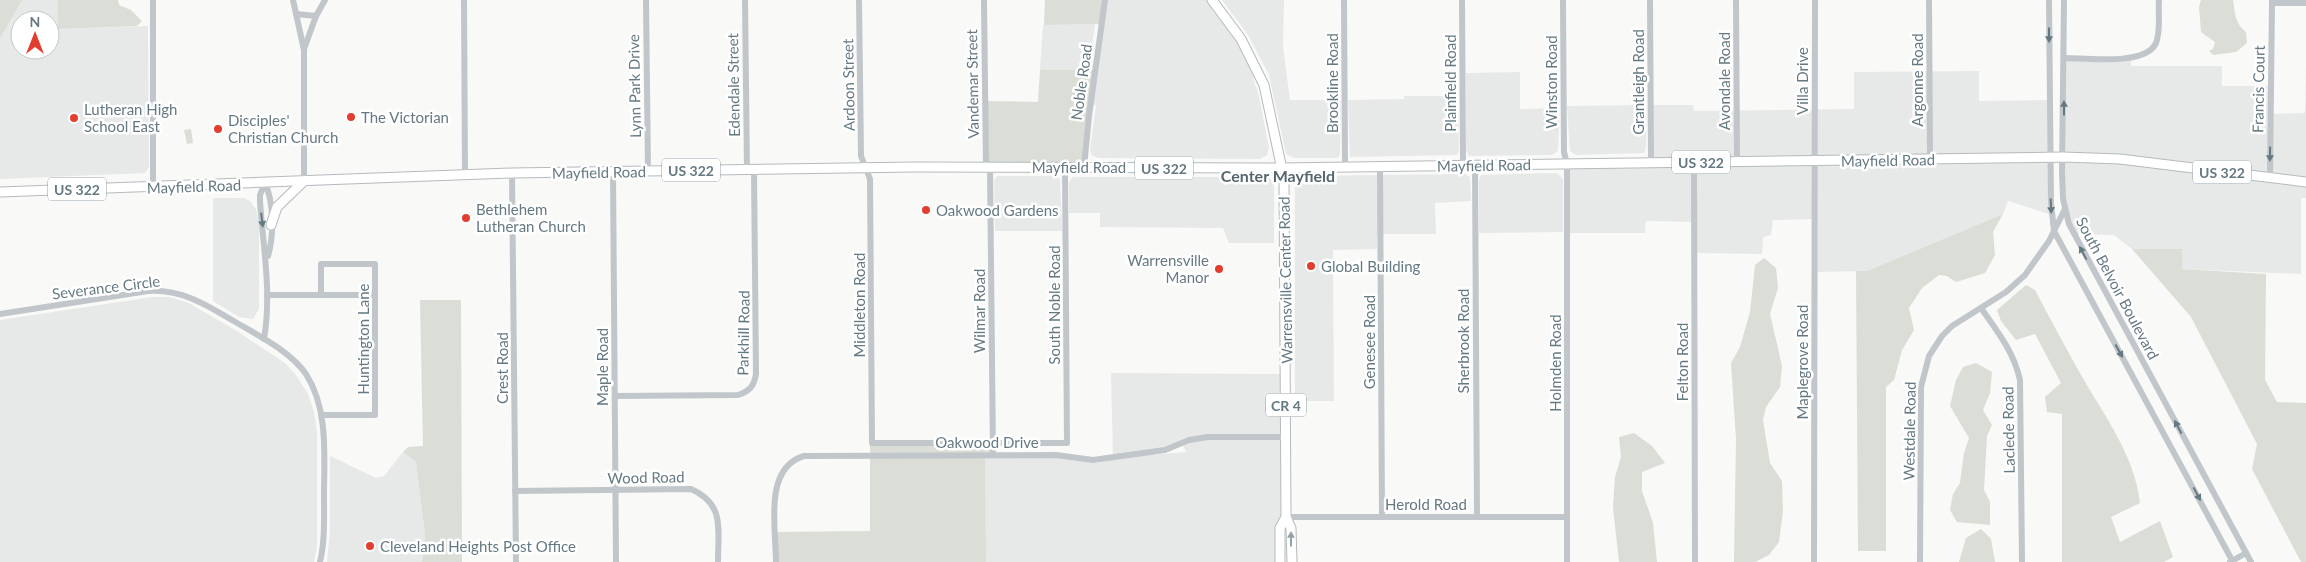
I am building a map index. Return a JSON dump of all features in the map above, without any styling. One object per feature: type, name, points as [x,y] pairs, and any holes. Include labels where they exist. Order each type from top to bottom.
[{"type":"main road","name":"Warrensville Center Road","points":[[1212,0],[1242,39],[1262,80],[1271,113],[1284,182],[1286,517],[1280,528],[1280,562]]},
{"type":"main road","name":"Mayfield Road","points":[[0,192],[265,184],[512,173],[988,167],[1280,168],[2051,157],[2120,159],[2306,182]]},
{"type":"main road","points":[[271,225],[277,207],[303,182]]},
{"type":"main road","name":"Warrensville Center Road","points":[[1286,517],[1292,528],[1292,562]]},
{"type":"street","points":[[153,0],[153,187]]},
{"type":"street","points":[[293,0],[304,50],[303,182]]},
{"type":"street","points":[[304,50],[316,16],[325,0]]},
{"type":"street","points":[[464,0],[465,174]]},
{"type":"street","name":"Lynn Park Drive","points":[[646,0],[648,171]]},
{"type":"street","name":"Edendale Street","points":[[745,0],[751,170]]},
{"type":"street","name":"Ardoon Street","points":[[859,0],[861,156],[866,168]]},
{"type":"street","name":"Vandemar Street","points":[[984,0],[988,167]]},
{"type":"street","name":"Noble Road","points":[[1084,167],[1105,0]]},
{"type":"street","name":"Brookline Road","points":[[1344,0],[1345,167]]},
{"type":"street","name":"Plainfield Road","points":[[1462,0],[1463,165]]},
{"type":"street","name":"Winston Road","points":[[1563,0],[1564,152],[1567,164]]},
{"type":"street","name":"Grantleigh Road","points":[[1650,0],[1651,163]]},
{"type":"street","name":"Avondale Road","points":[[1736,0],[1737,162]]},
{"type":"street","name":"Villa Drive","points":[[1815,0],[1815,161]]},
{"type":"street","name":"Argonne Road","points":[[1929,0],[1930,159]]},
{"type":"street","name":"South Belvoir Boulevard","points":[[2049,0],[2051,203],[2054,231],[2232,562]]},
{"type":"street","name":"South Belvoir Boulevard","points":[[2064,0],[2063,157],[2065,209],[2077,241],[2251,562]]},
{"type":"street","points":[[2064,58],[2131,58],[2148,53],[2156,43],[2159,0]]},
{"type":"street","points":[[2272,1],[2306,3]]},
{"type":"street","name":"Francis Court","points":[[2270,178],[2272,1]]},
{"type":"street","points":[[296,14],[316,16]]},
{"type":"street","name":"Maplegrove Road","points":[[1814,562],[1815,161]]},
{"type":"street","name":"Felton Road","points":[[1694,162],[1695,562]]},
{"type":"street","name":"Holmden Road","points":[[1567,164],[1567,562]]},
{"type":"street","name":"Sherbrook Road","points":[[1475,165],[1476,517]]},
{"type":"street","name":"Genesee Road","points":[[1380,166],[1382,517]]},
{"type":"street","name":"Wilmar Road","points":[[988,167],[992,455]]},
{"type":"street","name":"Middleton Road","points":[[866,168],[870,179],[872,443],[992,443]]},
{"type":"street","name":"South Noble Road","points":[[992,443],[1067,443],[1065,168]]},
{"type":"street","name":"Parkhill Road","points":[[615,396],[738,395],[751,389],[755,383],[751,170]]},
{"type":"street","name":"Maple Road","points":[[613,172],[616,562]]},
{"type":"street","name":"Crest Road","points":[[512,173],[516,562]]},
{"type":"street","points":[[265,184],[272,201],[270,248],[267,258]]},
{"type":"street","points":[[264,339],[267,258],[260,195],[265,184]]},
{"type":"street","name":"Westdale Road","points":[[1920,562],[1923,376],[1929,356],[1942,336],[1952,326],[2006,292],[2020,280],[2034,264],[2065,209]]},
{"type":"street","name":"Huntington Lane","points":[[321,295],[321,264],[375,264],[375,415],[321,415]]},
{"type":"street","name":"Severance Circle","points":[[0,314],[148,291],[168,291],[180,293],[202,302],[289,356],[305,374],[313,390],[321,415],[324,436],[324,503],[323,550],[320,562]]},
{"type":"street","points":[[267,295],[375,295]]},
{"type":"street","name":"Laclede Road","points":[[1981,308],[2006,344],[2014,360],[2020,380],[2022,562]]},
{"type":"street","name":"Oakwood Drive","points":[[776,562],[776,484],[783,469],[799,458],[820,455],[1056,455],[1093,460],[1165,450],[1189,440],[1208,437],[1286,437]]},
{"type":"street","name":"Wood Road","points":[[515,491],[691,489],[705,495],[714,506],[718,526],[718,562]]},
{"type":"street","name":"Herold Road","points":[[1286,517],[1567,517]]},
{"type":"street","points":[[2232,562],[2246,553]]},
{"type":"shaded area","name":"Lutheran High School East","points":[[0,0],[58,0],[58,10],[10,10],[10,60],[60,60],[60,29],[148,26],[149,167],[145,173],[0,179]]},
{"type":"shaded area","points":[[0,0],[22,0],[16,10],[10,10],[10,21],[0,38]]},
{"type":"shaded area","points":[[58,0],[118,0],[119,5],[131,10],[142,21],[137,26],[60,29],[60,10],[58,10]]},
{"type":"shaded area","points":[[1045,0],[1105,0],[1102,24],[1044,25]]},
{"type":"shaded area","points":[[1105,0],[1212,0],[1260,75],[1253,78],[1259,96],[1269,148],[1267,155],[1260,159],[1098,158],[1092,155],[1090,150],[1096,105],[1090,105]]},
{"type":"shaded area","points":[[1222,0],[1284,0],[1283,47],[1290,100],[1341,100],[1340,154],[1338,158],[1294,158],[1286,154],[1269,75],[1248,35]]},
{"type":"shaded area","points":[[2201,0],[2233,0],[2236,18],[2242,29],[2246,32],[2247,43],[2236,52],[2213,55],[2209,51],[2213,49],[2215,42],[2201,32],[2199,7]]},
{"type":"shaded area","points":[[1095,24],[1089,71],[1040,70],[1043,25]]},
{"type":"shaded area","points":[[2064,58],[2131,59],[2131,66],[2222,66],[2222,86],[2270,86],[2271,114],[2305,113],[2306,60],[2306,198],[2301,198],[2301,274],[2182,269],[2181,249],[2132,249],[2114,235],[2074,234],[2065,209]]},
{"type":"shaded area","points":[[1040,70],[1095,70],[1084,167],[986,167],[985,101],[1038,102]]},
{"type":"shaded area","points":[[1979,71],[1979,101],[2050,100],[2052,215],[2008,201],[2003,214],[1867,271],[1815,272],[1814,219],[1773,220],[1771,235],[1763,237],[1762,254],[1695,253],[1694,222],[1646,221],[1645,233],[1567,233],[1567,164],[1651,163],[1651,105],[1693,105],[1694,111],[1854,109],[1854,72]]},
{"type":"shaded area","points":[[1520,72],[1520,109],[1560,108],[1558,151],[1552,155],[1469,156],[1466,150],[1466,73]]},
{"type":"shaded area","points":[[1404,96],[1458,96],[1459,151],[1457,155],[1350,157],[1348,100],[1404,99]]},
{"type":"shaded area","points":[[1647,105],[1646,148],[1644,153],[1576,155],[1570,151],[1567,106]]},
{"type":"shaded area","points":[[191,129],[193,143],[187,144],[184,130]]},
{"type":"shaded area","points":[[1557,173],[1563,179],[1563,232],[1479,233],[1479,180],[1481,175]]},
{"type":"shaded area","points":[[1464,174],[1470,177],[1471,201],[1435,203],[1436,234],[1377,234],[1377,249],[1333,250],[1334,401],[1295,401],[1295,179],[1301,176]]},
{"type":"shaded area","points":[[997,176],[1055,176],[1060,179],[1062,231],[995,231],[994,180]]},
{"type":"shaded area","points":[[1073,177],[1269,177],[1274,183],[1274,243],[1229,243],[1223,228],[1100,227],[1100,213],[1069,213],[1069,182]]},
{"type":"shaded area","points":[[213,198],[244,198],[250,201],[256,209],[259,223],[259,309],[253,319],[239,317],[213,301]]},
{"type":"shaded area","points":[[2003,214],[1993,232],[1995,255],[1985,273],[1956,282],[1947,276],[1939,275],[1922,288],[1909,308],[1914,330],[1902,350],[1894,380],[1886,387],[1886,551],[1858,551],[1856,271],[1867,271]]},
{"type":"shaded area","points":[[2132,249],[2182,249],[2182,269],[2266,274],[2265,380],[2277,402],[2306,403],[2306,562],[2301,562],[2252,469],[2257,444],[2191,317]]},
{"type":"shaded area","points":[[1764,258],[1776,268],[1778,288],[1770,314],[1782,366],[1780,387],[1766,407],[1763,420],[1770,463],[1782,481],[1783,511],[1779,542],[1769,555],[1755,562],[1734,562],[1736,439],[1731,363],[1740,347],[1750,312],[1755,265]]},
{"type":"shaded area","points":[[2026,285],[2035,290],[2117,436],[2132,469],[2140,503],[2111,517],[2120,542],[2160,521],[2173,557],[2164,562],[2062,562],[2062,414],[2047,412],[2045,397],[2061,383],[2035,334],[2016,340],[2001,321],[1997,310]]},
{"type":"shaded area","points":[[152,297],[169,297],[187,302],[237,331],[285,363],[296,375],[308,394],[314,412],[317,432],[317,548],[314,562],[0,562],[0,320]]},
{"type":"shaded area","points":[[420,300],[461,300],[462,562],[422,562],[425,535],[416,462],[403,452],[408,447],[423,446]]},
{"type":"shaded area","points":[[1976,363],[1992,372],[1990,393],[1983,410],[1992,425],[1987,436],[1984,490],[1990,502],[1990,525],[1957,522],[1950,510],[1953,494],[1960,483],[1964,453],[1969,438],[1950,406],[1956,380],[1963,367]]},
{"type":"shaded area","points":[[1111,373],[1286,374],[1280,562],[986,562],[985,456],[1062,458],[1096,463],[1138,456],[1186,452],[1182,443],[1171,448],[1113,458]]},
{"type":"shaded area","points":[[1634,433],[1652,446],[1665,463],[1642,472],[1642,491],[1653,523],[1657,562],[1619,562],[1613,507],[1615,477],[1621,457],[1619,437]]},
{"type":"shaded area","points":[[870,440],[992,443],[993,455],[985,455],[986,562],[774,562],[774,532],[870,531]]},
{"type":"shaded area","points":[[403,452],[416,462],[425,535],[422,562],[327,562],[330,531],[330,456],[376,478],[384,476]]},
{"type":"shaded area","points":[[1981,529],[1991,539],[1995,562],[1959,562],[1966,538]]},
{"type":"place","name":"The Victorian","points":[[351,117]]},
{"type":"place","name":"Lutheran High School East","points":[[74,118]]},
{"type":"place","name":"Disciples' Christian Church","points":[[218,129]]},
{"type":"place","name":"Oakwood Gardens","points":[[926,210]]},
{"type":"place","name":"Bethlehem Lutheran Church","points":[[466,218]]},
{"type":"place","name":"Global Building","points":[[1311,266]]},
{"type":"place","name":"Warrensville Manor","points":[[1219,269]]},
{"type":"place","name":"Cleveland Heights Post Office","points":[[370,546]]},
{"type":"district","name":"Center Mayfield","points":[[1278,175]]}]
